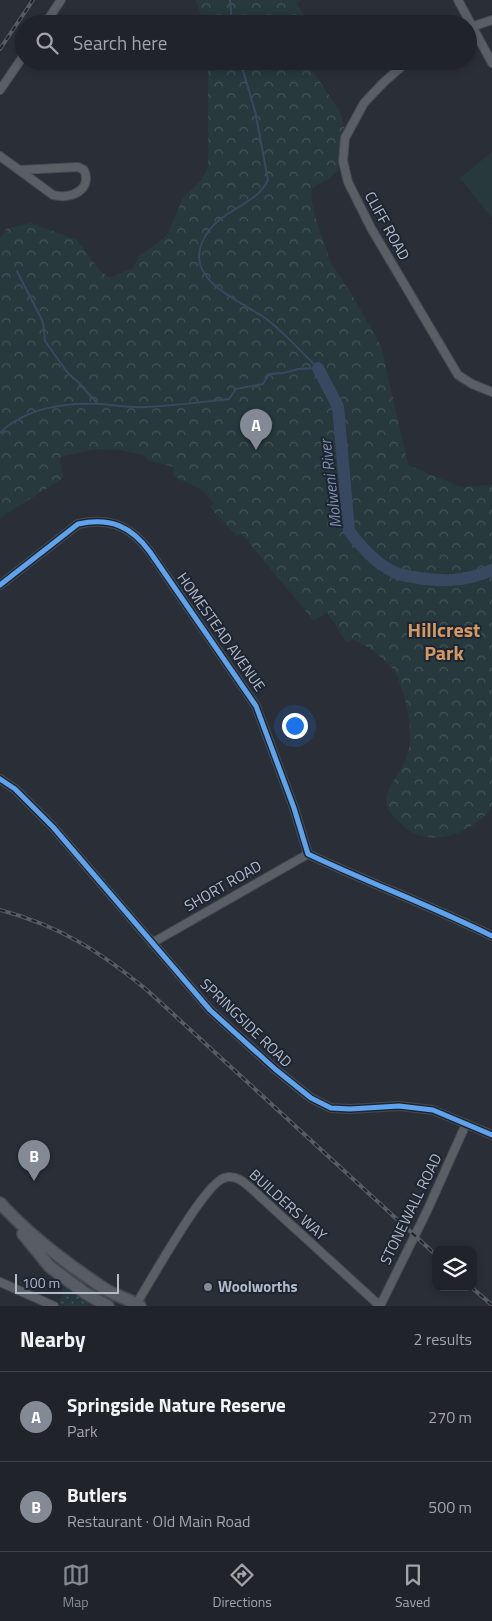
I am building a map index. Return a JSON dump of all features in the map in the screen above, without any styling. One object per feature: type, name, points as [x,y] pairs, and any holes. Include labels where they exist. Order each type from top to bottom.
[{"type":"main road","points":[[0,1203],[42,1244],[64,1262],[107,1290],[137,1305]]},
{"type":"main road","points":[[0,1212],[14,1224],[50,1267],[85,1293],[108,1306]]},
{"type":"street","points":[[51,15],[61,0]]},
{"type":"street","points":[[458,0],[464,15]]},
{"type":"street","points":[[477,25],[492,20]]},
{"type":"street","points":[[477,39],[492,63]]},
{"type":"street","points":[[0,90],[15,68]]},
{"type":"street","name":"CLIFF ROAD","points":[[398,70],[364,103],[346,138],[343,161],[345,172],[371,228],[458,375],[472,384],[492,392]]},
{"type":"street","points":[[0,156],[53,195],[73,195],[82,189],[86,182],[84,170],[78,167],[20,170]]},
{"type":"street","name":"HOMESTEAD AVENUE","points":[[0,585],[78,524],[88,521],[106,522],[132,532],[150,552],[256,706],[294,808],[308,854]]},
{"type":"street","name":"SPRINGSIDE ROAD","points":[[0,780],[15,789],[53,827],[210,1010],[275,1069],[317,1102],[331,1108],[350,1109],[399,1106],[433,1110],[492,1135]]},
{"type":"street","points":[[308,854],[492,936]]},
{"type":"street","name":"SHORT ROAD","points":[[152,942],[308,854]]},
{"type":"street","name":"STONEWALL ROAD","points":[[380,1306],[427,1211],[466,1124]]},
{"type":"street","name":"BUILDERS WAY","points":[[137,1305],[165,1256],[208,1192],[217,1182],[231,1177],[240,1179],[254,1190],[380,1306]]},
{"type":"street","points":[[0,1282],[54,1306]]},
{"type":"green space","points":[[195,0],[302,0],[297,3],[303,15],[201,15]]},
{"type":"green space","points":[[208,70],[312,70],[340,112],[345,130],[338,171],[327,180],[312,188],[311,197],[314,213],[330,261],[381,346],[408,465],[460,487],[492,485],[492,807],[483,817],[461,832],[435,838],[423,836],[411,831],[400,823],[389,810],[386,800],[387,794],[402,768],[410,741],[405,700],[395,672],[382,658],[363,644],[353,639],[347,643],[327,612],[314,621],[241,533],[237,536],[210,507],[214,503],[202,490],[173,476],[174,467],[147,460],[144,455],[119,450],[96,449],[60,457],[63,478],[0,518],[0,239],[6,229],[31,223],[77,240],[100,271],[110,278],[133,268],[139,256],[168,233],[183,198],[202,179],[208,168]]},
{"type":"green space","points":[[492,152],[492,218],[460,178]]},
{"type":"green space","points":[[67,1280],[108,1306],[58,1306]]},
{"type":"waterway","points":[[230,0],[231,15]]},
{"type":"waterway","points":[[243,70],[255,111],[268,180],[257,195],[225,215],[211,228],[201,245],[199,259],[203,272],[212,283],[224,293],[272,323],[318,368]]},
{"type":"waterway","points":[[17,271],[43,322],[45,341],[67,372],[97,403]]},
{"type":"waterway","points":[[0,433],[10,424],[21,418],[46,408],[73,404],[134,407],[156,406],[229,399],[236,389],[263,384],[269,374],[318,368]]},
{"type":"waterway","name":"Molweni River","points":[[318,368],[338,407],[349,531],[358,543],[381,564],[396,573],[406,576],[433,580],[453,580],[472,577],[492,570]]},
{"type":"railway","points":[[23,15],[33,0]]},
{"type":"railway","points":[[0,49],[15,27]]},
{"type":"railway","points":[[0,910],[22,916],[61,932],[96,952],[131,977],[432,1251]]},
{"type":"railway","points":[[476,1291],[492,1305]]},
{"type":"cycle path","points":[[0,585],[78,524],[90,522],[110,523],[127,530],[143,543],[150,552],[256,706],[294,808],[308,854],[492,936]]},
{"type":"cycle path","points":[[0,779],[15,789],[53,827],[210,1010],[275,1069],[311,1098],[331,1108],[350,1109],[399,1106],[433,1110],[492,1135]]},
{"type":"place","name":"Springside Nature Reserve","points":[[256,450]]},
{"type":"place","name":"Butlers","points":[[34,1181]]},
{"type":"place","name":"Woolworths","points":[[208,1287]]},
{"type":"district","name":"Hillcrest Park","points":[[444,642]]}]
